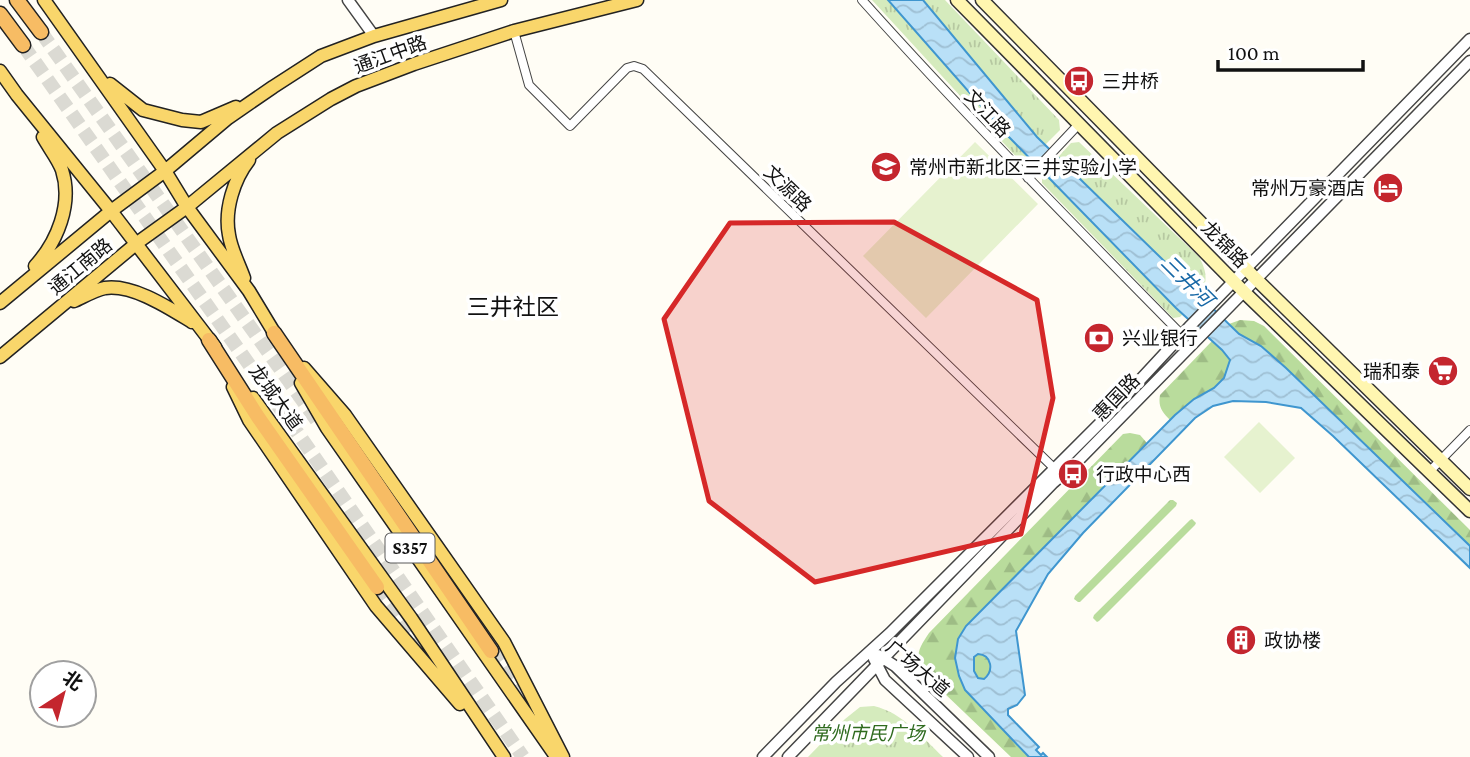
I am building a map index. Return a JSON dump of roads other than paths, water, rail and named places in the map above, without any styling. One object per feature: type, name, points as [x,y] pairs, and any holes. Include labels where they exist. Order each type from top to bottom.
[{"type":"highway","points":[[17,0],[41,32]]},
{"type":"highway","points":[[0,14],[23,45]]},
{"type":"highway","points":[[274,333],[491,651]]},
{"type":"highway","points":[[209,340],[258,417],[377,587]]},
{"type":"main road","name":"S357","points":[[44,0],[165,171],[187,207],[249,291],[274,333]]},
{"type":"main road","name":"通江中路","points":[[111,211],[165,171],[228,118],[321,56],[374,36],[501,0]]},
{"type":"main road","name":"通江中路","points":[[187,207],[277,133],[356,86],[514,32],[637,0]]},
{"type":"main road","name":"龙锦路","points":[[957,0],[1244,292],[1470,511]]},
{"type":"main road","name":"龙锦路","points":[[982,0],[1257,280],[1470,489]]},
{"type":"main road","name":"龙城大道","points":[[0,71],[16,96],[137,243],[277,430],[403,607],[503,755]]},
{"type":"main road","points":[[97,73],[144,110],[201,122],[234,108],[273,86]]},
{"type":"main road","points":[[4,300],[43,257],[54,238],[63,213],[66,192],[62,169],[16,96]]},
{"type":"main road","points":[[249,291],[229,235],[228,219],[236,182],[262,145]]},
{"type":"main road","name":"通江南路","points":[[0,357],[137,243],[187,207]]},
{"type":"main road","name":"通江南路","points":[[4,300],[111,211]]},
{"type":"main road","points":[[39,325],[75,301],[104,288],[122,289],[144,295],[199,327]]},
{"type":"main road","points":[[274,333],[345,415],[504,642],[563,757]]},
{"type":"main road","name":"龙城大道","points":[[274,333],[327,428],[556,757]]},
{"type":"main road","points":[[209,340],[249,420],[376,606],[503,755]]},
{"type":"street","points":[[348,0],[374,36]]},
{"type":"street","name":"文江路","points":[[862,0],[1028,177],[1182,335]]},
{"type":"street","name":"文源路","points":[[514,32],[529,85],[570,126],[627,68],[634,66],[643,69],[1058,472]]},
{"type":"street","points":[[763,757],[836,682],[1058,472],[1182,335],[1470,39]]},
{"type":"street","name":"惠国路","points":[[788,757],[1058,472],[1257,280],[1470,61]]},
{"type":"street","points":[[1028,177],[1079,124]]},
{"type":"street","points":[[1430,471],[1470,430]]},
{"type":"street","name":"广场大道","points":[[870,650],[880,662],[885,680],[968,757]]},
{"type":"street","name":"广场大道","points":[[880,662],[895,666],[989,757]]},
{"type":"water","points":[[888,0],[923,0],[1037,137],[1239,334],[1261,346],[1286,368],[1470,546],[1470,568],[1301,408],[1266,402],[1233,401],[1213,406],[1195,418],[1083,533],[1048,574],[1016,631],[1025,695],[1017,705],[1008,709],[1008,715],[1039,747],[1036,750],[1047,757],[1029,757],[965,690],[955,658],[958,639],[966,626],[1175,415],[1224,378],[1230,360],[1006,134]],"holes":[[[983,655],[990,664],[984,679],[978,678],[974,671],[974,657]]]},
{"type":"tunnel","points":[[41,32],[320,425]]},
{"type":"tunnel","points":[[23,45],[523,757]]},
{"type":"tunnel","points":[[377,587],[432,658]]},
{"type":"tunnel","points":[[491,651],[538,716]]},
{"type":"place","name":"三井桥","points":[[1079,81]]},
{"type":"place","name":"常州市新北区三井实验小学","points":[[886,167]]},
{"type":"place","name":"常州万豪酒店","points":[[1388,188]]},
{"type":"place","name":"兴业银行","points":[[1099,338]]},
{"type":"place","name":"瑞和泰","points":[[1443,371]]},
{"type":"place","name":"行政中心西","points":[[1073,474]]},
{"type":"place","name":"政协楼","points":[[1241,640]]},
{"type":"district","name":"三井社区","points":[[513,307]]},
{"type":"water label","name":"三井河","points":[[1187,281]]},
{"type":"park label","name":"常州市民广场","points":[[868,733]]}]
